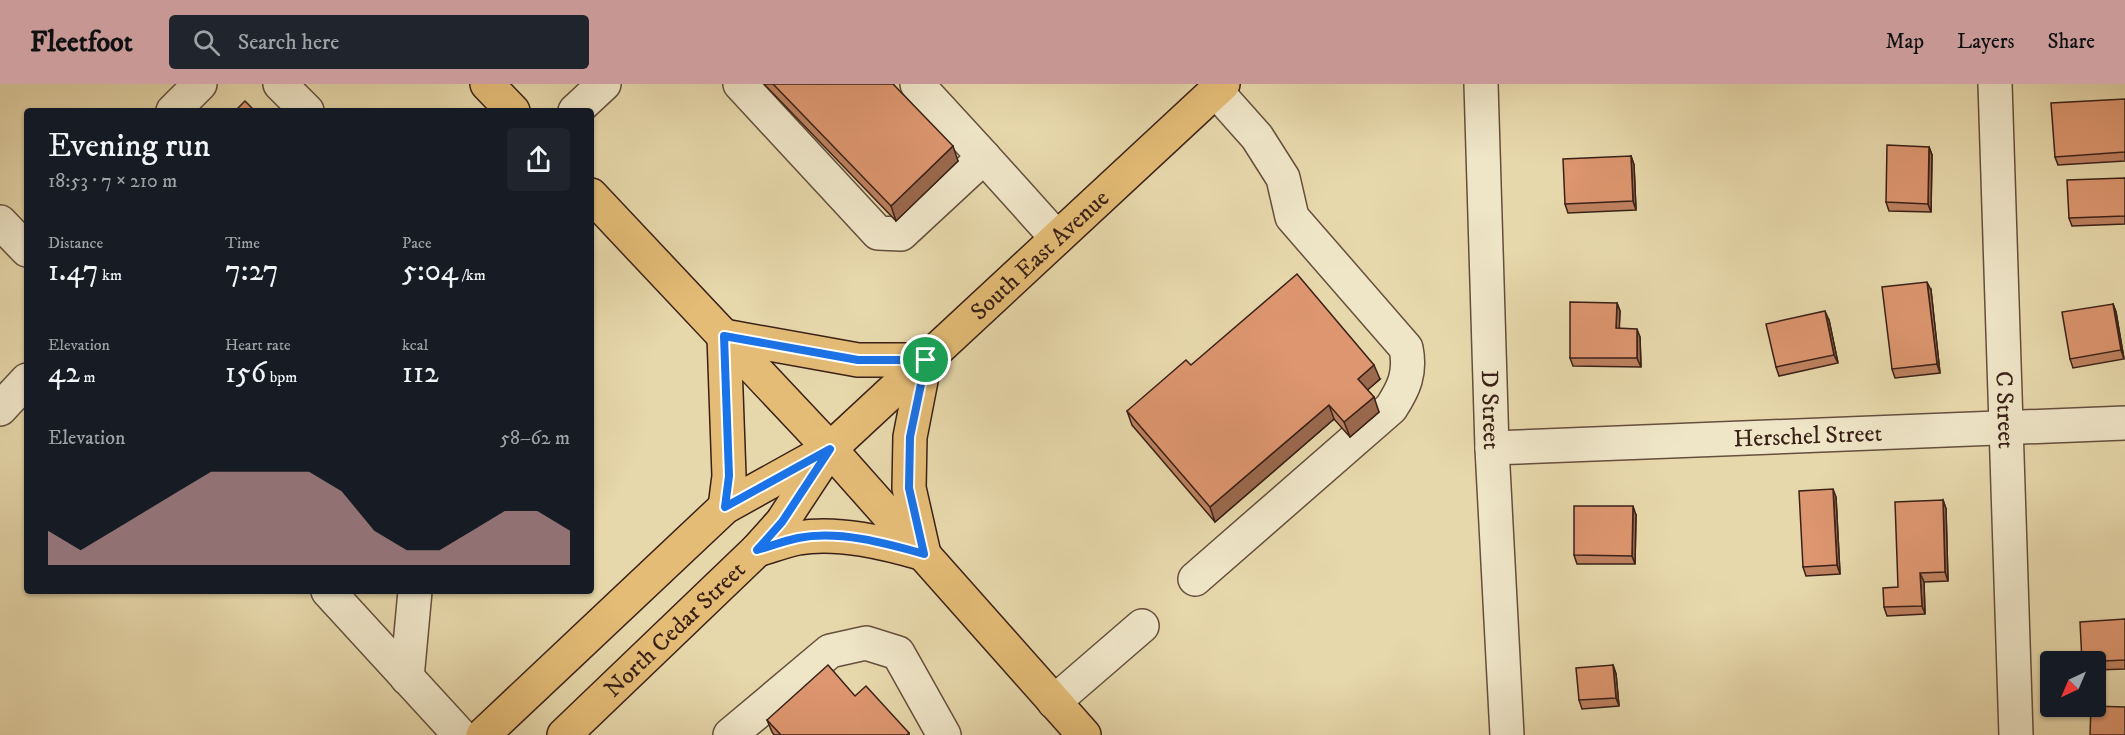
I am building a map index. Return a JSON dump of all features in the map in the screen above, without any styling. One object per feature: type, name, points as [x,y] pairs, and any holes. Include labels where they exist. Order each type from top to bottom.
[{"type":"main road","points":[[487,84],[510,108]]},
{"type":"main road","name":"South East Avenue","points":[[830,449],[1220,87]]},
{"type":"main road","points":[[594,198],[830,449],[1084,735]]},
{"type":"main road","points":[[724,336],[858,360],[926,360],[910,437],[909,488],[924,554]]},
{"type":"main road","points":[[724,336],[729,476],[725,507]]},
{"type":"main road","points":[[483,735],[725,507],[830,449]]},
{"type":"main road","name":"North Cedar Street","points":[[564,735],[757,550],[782,522],[830,449]]},
{"type":"main road","points":[[757,550],[800,538],[830,538],[884,543],[924,554]]},
{"type":"street","points":[[176,108],[200,84]]},
{"type":"street","points":[[280,84],[304,108]]},
{"type":"street","points":[[578,108],[604,84]]},
{"type":"street","points":[[740,84],[878,232],[901,234],[984,157]]},
{"type":"street","points":[[917,84],[1057,238]]},
{"type":"street","name":"D Street","points":[[1481,84],[1492,448],[1507,735]]},
{"type":"street","name":"C Street","points":[[1995,84],[2016,735]]},
{"type":"street","points":[[1195,579],[1390,408],[1406,382],[1409,365],[1406,348],[1292,217],[1283,178],[1257,137],[1220,87]]},
{"type":"street","points":[[0,222],[24,247]]},
{"type":"street","points":[[0,409],[24,383]]},
{"type":"street","name":"Herschel Street","points":[[1492,448],[2125,423]]},
{"type":"street","points":[[331,594],[460,735]]},
{"type":"street","points":[[407,678],[415,594]]},
{"type":"street","points":[[1054,702],[1142,626]]},
{"type":"street","points":[[730,735],[830,651],[866,643],[898,653],[944,735]]},
{"type":"building","points":[[773,84],[893,84],[953,146],[891,206]]},
{"type":"building","points":[[2125,99],[2125,152],[2055,157],[2051,103]]},
{"type":"building","points":[[245,101],[252,108],[238,108]]},
{"type":"building","points":[[1887,145],[1929,147],[1928,204],[1886,202]]},
{"type":"building","points":[[1631,156],[1633,201],[1565,204],[1563,159]]},
{"type":"building","points":[[2125,178],[2125,216],[2069,218],[2067,180]]},
{"type":"building","points":[[1297,274],[1374,365],[1358,379],[1374,397],[1344,422],[1329,405],[1210,507],[1127,411],[1186,360],[1191,365]]},
{"type":"building","points":[[1927,282],[1937,364],[1892,369],[1882,287]]},
{"type":"building","points":[[1570,302],[1617,303],[1616,328],[1637,329],[1637,358],[1570,358]]},
{"type":"building","points":[[2113,304],[2121,350],[2070,359],[2062,312]]},
{"type":"building","points":[[1825,311],[1834,355],[1776,367],[1766,324]]},
{"type":"building","points":[[1833,489],[1837,565],[1803,567],[1799,491]]},
{"type":"building","points":[[1943,500],[1945,572],[1920,573],[1922,606],[1884,607],[1883,588],[1898,587],[1895,502]]},
{"type":"building","points":[[1574,506],[1633,506],[1632,556],[1574,555]]},
{"type":"building","points":[[2125,619],[2125,660],[2106,661],[2106,651],[2081,651],[2080,622]]},
{"type":"building","points":[[828,665],[855,696],[866,686],[909,733],[907,735],[781,735],[767,720]]},
{"type":"building","points":[[1613,665],[1616,698],[1579,700],[1576,668]]},
{"type":"building","points":[[2106,706],[2125,707],[2125,735],[2090,735],[2091,717],[2106,717]]},
{"type":"route","points":[[724,336],[801,352],[858,360],[926,360],[910,437],[909,488],[924,554],[884,543],[830,538],[800,538],[757,550],[782,522],[830,449],[725,507],[729,476],[724,336]]}]
